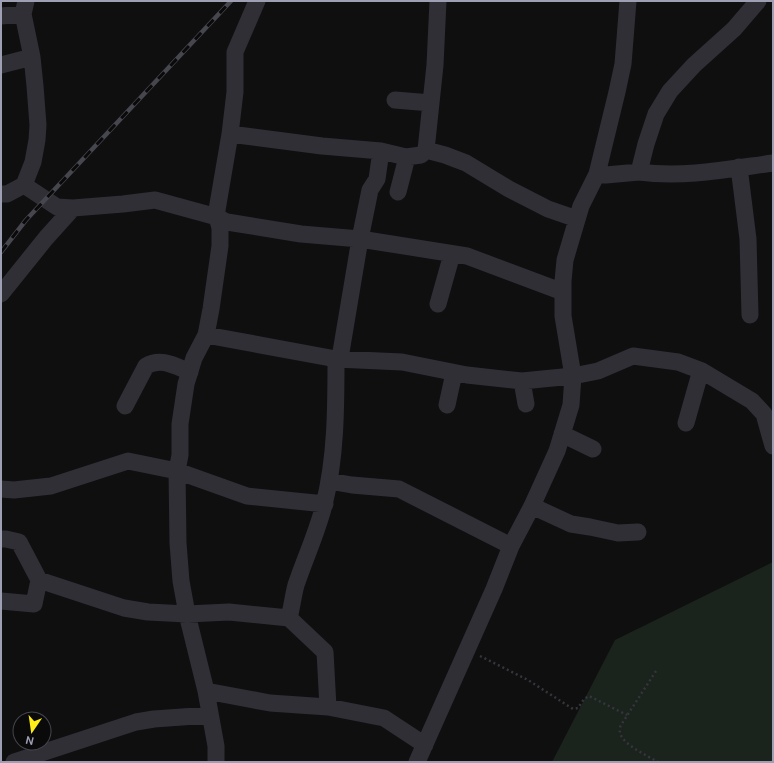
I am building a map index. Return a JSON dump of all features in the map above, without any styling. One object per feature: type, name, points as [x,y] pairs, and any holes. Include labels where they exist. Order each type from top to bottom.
[{"type":"street","points":[[216,762],[216,746],[206,690],[187,614],[181,581],[178,543],[177,472],[180,455],[180,424],[186,384],[194,358],[206,335],[220,246],[220,228],[217,217],[235,92],[235,52],[257,1]]},
{"type":"street","points":[[230,134],[322,146],[381,151],[406,157],[421,156],[426,150],[435,65],[438,1]]},
{"type":"street","points":[[417,762],[511,546],[532,506],[557,451],[571,405],[573,376],[563,316],[565,260],[581,206],[596,174],[617,92],[622,64],[628,1]]},
{"type":"street","points":[[639,172],[656,114],[670,91],[694,65],[734,30],[758,1]]},
{"type":"street","points":[[1,16],[25,7],[32,58],[38,125],[33,162],[24,186],[3,199]]},
{"type":"street","points":[[1,65],[32,58]]},
{"type":"street","points":[[395,100],[431,103]]},
{"type":"street","points":[[426,150],[466,163],[509,189],[542,206],[577,219]]},
{"type":"street","points":[[289,618],[296,586],[315,538],[325,504],[336,431],[338,359],[370,190],[377,179],[381,151]]},
{"type":"street","points":[[398,192],[406,157]]},
{"type":"street","points":[[596,174],[606,175],[639,172],[653,174],[680,174],[739,167],[773,165]]},
{"type":"street","points":[[739,167],[748,239],[750,315]]},
{"type":"street","points":[[24,186],[57,207],[73,208],[155,200],[217,217],[227,222],[301,234],[360,239],[467,256],[563,292]]},
{"type":"street","points":[[1,294],[46,238],[73,208]]},
{"type":"street","points":[[438,304],[452,254]]},
{"type":"street","points":[[206,335],[338,359],[402,362],[454,373],[522,381],[573,376],[598,371],[633,356],[678,362],[702,371],[752,401],[768,415],[773,446]]},
{"type":"street","points":[[125,406],[146,366],[151,363],[159,361],[190,372]]},
{"type":"street","points":[[686,423],[702,371]]},
{"type":"street","points":[[447,405],[454,373]]},
{"type":"street","points":[[522,381],[526,404]]},
{"type":"street","points":[[562,434],[593,449]]},
{"type":"street","points":[[1,489],[14,490],[51,486],[128,461],[177,472],[248,496],[325,504]]},
{"type":"street","points":[[329,481],[352,485],[399,489],[511,546]]},
{"type":"street","points":[[532,506],[571,524],[618,534],[638,532]]},
{"type":"street","points":[[1,539],[19,542],[39,580],[34,604],[1,601]]},
{"type":"street","points":[[39,580],[124,608],[148,612],[187,614],[229,612],[289,618],[325,652],[328,707]]},
{"type":"street","points":[[206,690],[270,703],[328,707],[384,718],[424,745]]},
{"type":"street","points":[[14,762],[136,722],[154,719],[210,715]]},
{"type":"path","points":[[467,649],[528,680],[572,709],[578,708],[584,699],[589,696],[627,715]]},
{"type":"path","points":[[656,670],[621,725],[620,732],[623,740],[658,762]]},
{"type":"shaded area","points":[[773,562],[773,762],[552,762],[615,640]]},
{"type":"railway","points":[[1,252],[26,220],[231,1]]}]
